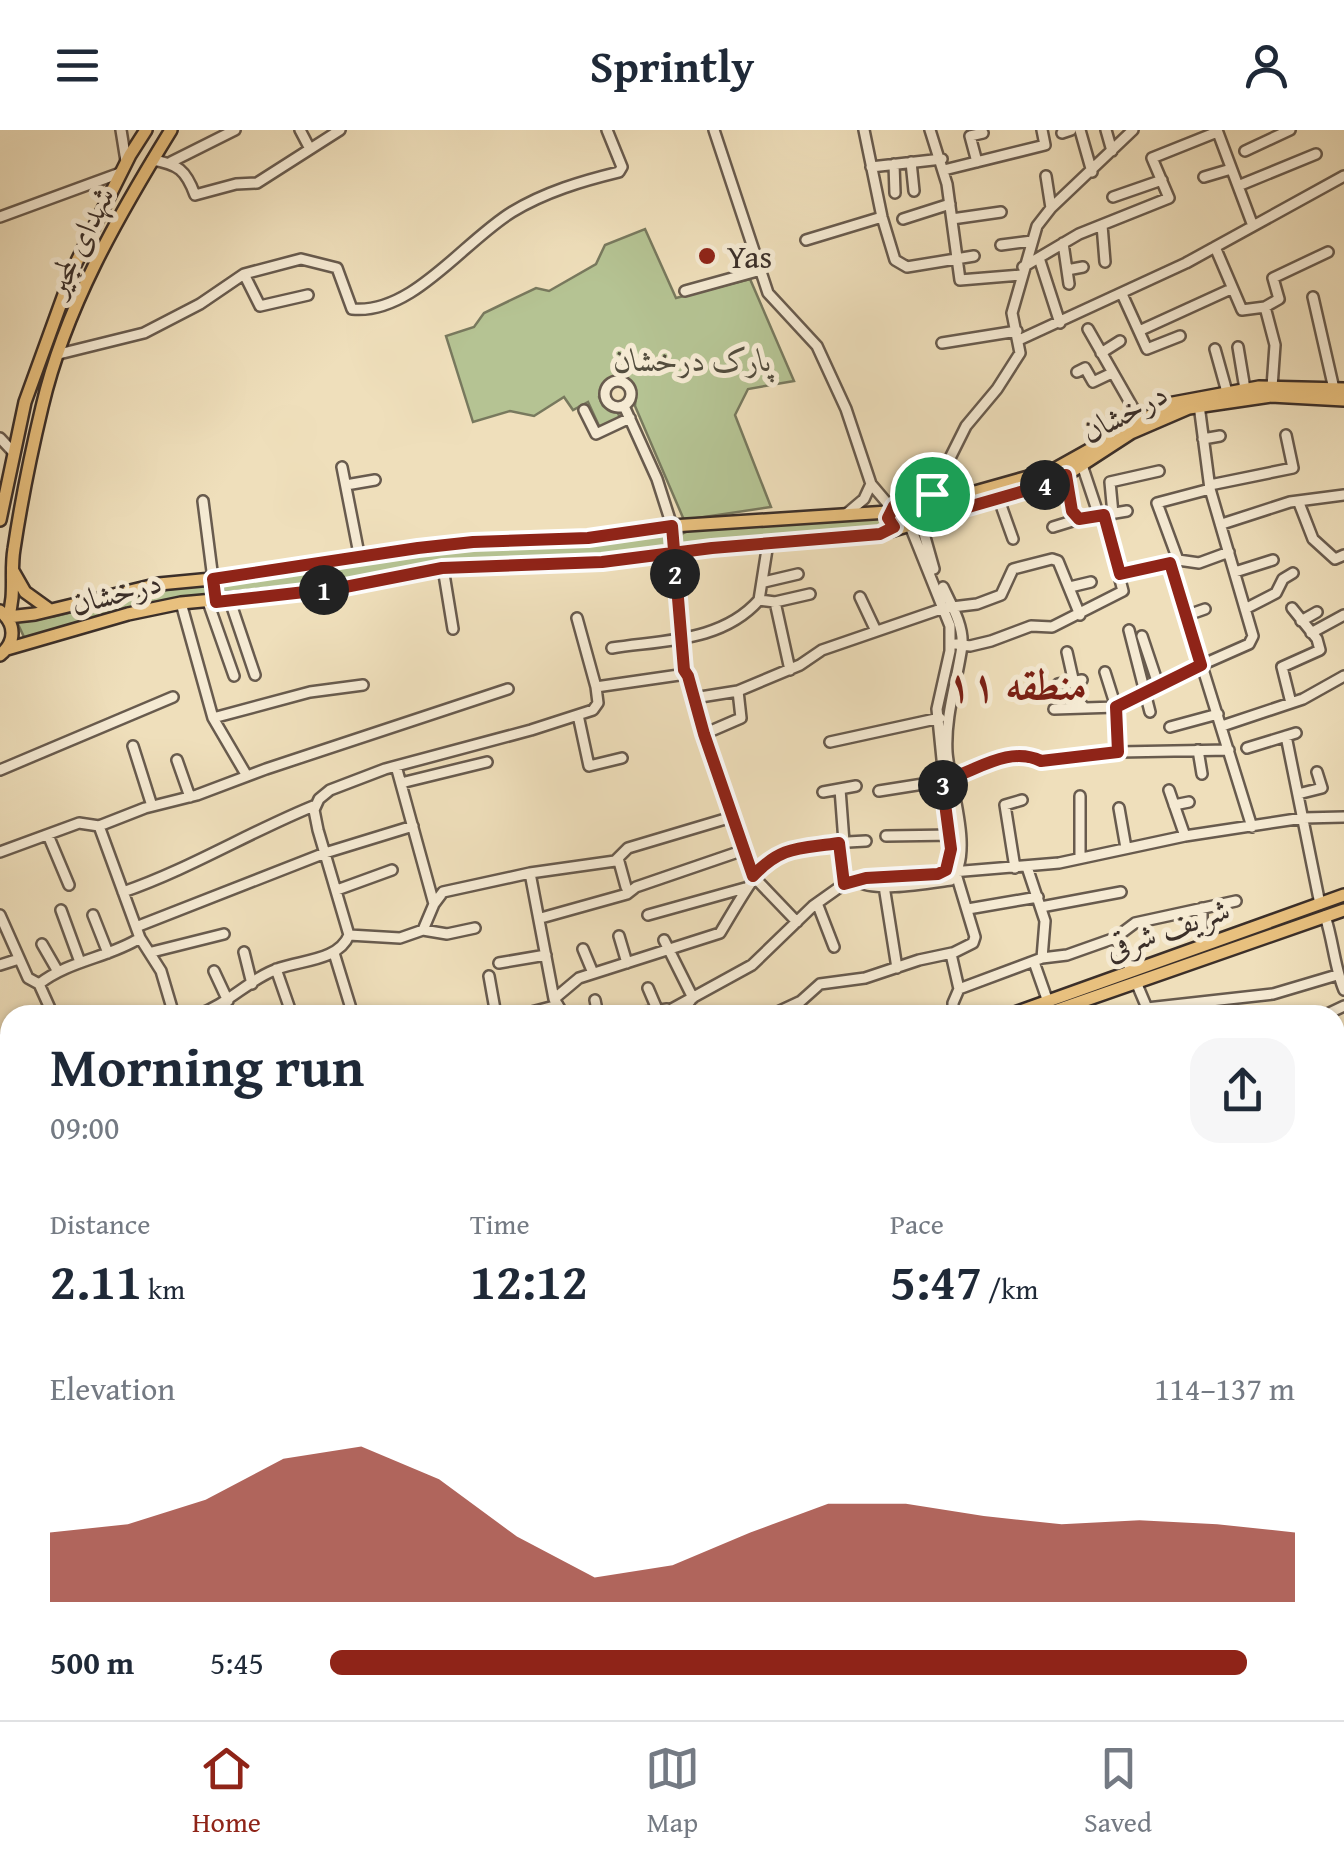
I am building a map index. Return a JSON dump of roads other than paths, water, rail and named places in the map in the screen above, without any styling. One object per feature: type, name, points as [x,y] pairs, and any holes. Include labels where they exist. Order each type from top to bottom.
[{"type":"main road","name":"شهدای لمجیر","points":[[0,520],[25,402],[74,267],[146,130]]},
{"type":"main road","name":"شهدای لمجیر","points":[[4,652],[13,633],[4,614],[6,592],[42,404],[74,309],[133,192],[171,130]]},
{"type":"main road","name":"درخشان","points":[[4,652],[128,614],[182,603],[340,588],[442,568],[602,562],[880,534],[1045,485],[1131,433],[1228,392],[1272,387],[1339,389]]},
{"type":"main road","name":"درخشان","points":[[4,614],[50,610],[159,584],[473,542],[588,538],[672,526],[891,510],[935,495],[975,492],[1053,470],[1173,403],[1271,396],[1344,400]]},
{"type":"main road","points":[[932,518],[943,506],[935,495]]},
{"type":"main road","points":[[891,510],[888,522],[894,527]]},
{"type":"main road","points":[[13,570],[25,592],[50,610]]},
{"type":"main road","points":[[212,602],[213,579]]},
{"type":"main road","name":"شریف شرقی","points":[[1062,1005],[1202,946],[1236,941],[1344,895]]},
{"type":"main road","name":"شریف شرقی","points":[[1134,976],[1344,910]]},
{"type":"street","points":[[0,217],[124,167],[121,130]]},
{"type":"street","points":[[168,163],[234,130]]},
{"type":"street","points":[[300,130],[310,149]]},
{"type":"street","points":[[152,160],[176,164],[188,176],[194,196],[236,184],[257,183],[340,130]]},
{"type":"street","points":[[59,354],[144,333],[200,304],[244,274],[301,259],[337,268],[352,308],[369,310],[396,301],[513,212],[570,185],[619,172],[622,167],[608,130]]},
{"type":"street","points":[[714,130],[768,293],[816,346],[846,409],[871,484],[891,510]]},
{"type":"street","points":[[864,130],[882,217],[896,260],[907,266],[974,256]]},
{"type":"street","points":[[930,130],[943,165],[960,280],[1022,271],[1063,243],[1169,198],[1152,158],[1217,131],[1253,226]]},
{"type":"street","points":[[871,166],[976,162],[1045,145],[1042,130]]},
{"type":"street","points":[[1080,130],[1092,172]]},
{"type":"street","points":[[1106,130],[1112,152]]},
{"type":"street","points":[[935,495],[966,426],[1020,353],[1012,313],[1038,226],[1051,208],[1133,130]]},
{"type":"street","points":[[1245,151],[1269,135],[1290,130]]},
{"type":"street","points":[[976,162],[970,136],[982,132]]},
{"type":"street","points":[[1238,186],[1316,154]]},
{"type":"street","points":[[911,162],[914,190]]},
{"type":"street","points":[[894,164],[895,193]]},
{"type":"street","points":[[1204,177],[1232,169]]},
{"type":"street","points":[[1046,176],[1051,208]]},
{"type":"street","points":[[942,343],[1018,335],[1060,322],[1215,247],[1344,176]]},
{"type":"street","points":[[1113,197],[1162,180]]},
{"type":"street","points":[[903,219],[950,204]]},
{"type":"street","points":[[952,219],[1001,212]]},
{"type":"street","points":[[806,240],[882,217]]},
{"type":"street","points":[[1102,225],[1105,262]]},
{"type":"street","points":[[1001,245],[1032,241]]},
{"type":"street","points":[[1063,243],[1070,284]]},
{"type":"street","points":[[1215,247],[1239,310],[1265,307],[1280,299],[1273,278],[1328,252]]},
{"type":"street","points":[[1039,258],[1060,322]]},
{"type":"street","points":[[1067,270],[1083,267]]},
{"type":"street","points":[[685,291],[760,270]]},
{"type":"street","points":[[244,274],[260,306],[308,295]]},
{"type":"street","points":[[1139,331],[1231,289]]},
{"type":"street","points":[[1122,294],[1147,349],[1180,336]]},
{"type":"street","points":[[1313,297],[1339,389]]},
{"type":"street","points":[[1265,307],[1275,345],[1272,387]]},
{"type":"street","points":[[1088,329],[1140,420]]},
{"type":"street","points":[[1101,354],[1120,341]]},
{"type":"street","points":[[1238,347],[1245,389]]},
{"type":"street","points":[[1216,349],[1228,392]]},
{"type":"street","points":[[1076,372],[1085,368],[1093,382],[1112,373]]},
{"type":"street","points":[[1054,709],[1116,707],[1249,644],[1254,636],[1210,487],[1198,402]]},
{"type":"street","points":[[624,406],[658,479],[672,526],[684,670],[704,734],[753,876],[797,922]]},
{"type":"street","points":[[584,410],[596,434],[630,418]]},
{"type":"street","points":[[1252,828],[1185,616],[1157,503],[1292,468],[1286,434]]},
{"type":"street","points":[[1204,439],[1220,436]]},
{"type":"street","points":[[0,438],[14,453]]},
{"type":"street","points":[[950,643],[991,641],[1031,626],[1052,627],[1122,591],[1105,515],[1082,465]]},
{"type":"street","points":[[342,466],[360,560]]},
{"type":"street","points":[[1105,515],[1110,482],[1159,471]]},
{"type":"street","points":[[1066,475],[1072,511],[1079,519]]},
{"type":"street","points":[[346,485],[375,480]]},
{"type":"street","points":[[845,515],[864,499],[871,484]]},
{"type":"street","points":[[1222,524],[1290,502],[1344,495]]},
{"type":"street","points":[[998,497],[1013,539]]},
{"type":"street","points":[[203,500],[213,579]]},
{"type":"street","points":[[1300,503],[1313,539],[1334,559],[1344,556]]},
{"type":"street","points":[[1053,526],[1128,511]]},
{"type":"street","points":[[932,518],[923,530],[926,546],[962,644],[942,718]]},
{"type":"street","points":[[857,882],[862,886],[884,886],[950,880],[960,860],[942,718],[950,643],[948,607],[910,526]]},
{"type":"street","points":[[612,648],[724,628],[758,600],[768,543]]},
{"type":"street","points":[[1120,574],[1174,562],[1199,563],[1229,552]]},
{"type":"street","points":[[694,698],[738,691],[790,670],[822,650],[948,607],[977,604],[1000,595],[1013,570],[1052,559],[1058,561],[1080,615]]},
{"type":"street","points":[[1235,572],[1273,560]]},
{"type":"street","points":[[442,568],[453,629]]},
{"type":"street","points":[[1246,609],[1276,593],[1283,578],[1293,573]]},
{"type":"street","points":[[764,582],[798,574]]},
{"type":"street","points":[[1070,587],[1091,582]]},
{"type":"street","points":[[758,600],[775,602],[810,594]]},
{"type":"street","points":[[860,597],[876,631]]},
{"type":"street","points":[[230,601],[255,675]]},
{"type":"street","points":[[212,602],[234,676]]},
{"type":"street","points":[[775,602],[790,670]]},
{"type":"street","points":[[182,603],[213,718],[247,776]]},
{"type":"street","points":[[1291,702],[1282,667],[1320,650],[1317,639],[1292,608]]},
{"type":"street","points":[[1185,616],[1205,609]]},
{"type":"street","points":[[1301,622],[1317,612]]},
{"type":"street","points":[[1312,634],[1344,615]]},
{"type":"street","points":[[219,1005],[276,970],[334,953],[345,944],[349,935],[314,810],[319,798],[330,790],[396,766],[593,710],[598,703],[596,687],[577,618]]},
{"type":"street","points":[[1130,630],[1150,712]]},
{"type":"street","points":[[1142,636],[1158,684]]},
{"type":"street","points":[[1066,652],[1078,680],[1078,701],[1083,706]]},
{"type":"street","points":[[596,687],[679,675],[684,670]]},
{"type":"street","points":[[1105,672],[1116,707],[1118,752]]},
{"type":"street","points":[[1222,726],[1343,679]]},
{"type":"street","points":[[1058,684],[1078,680]]},
{"type":"street","points":[[213,718],[310,692],[363,685]]},
{"type":"street","points":[[0,852],[78,823],[99,826],[190,797],[508,689]]},
{"type":"street","points":[[704,734],[741,718],[738,691]]},
{"type":"street","points":[[0,770],[173,697]]},
{"type":"street","points":[[1170,727],[1218,714]]},
{"type":"street","points":[[578,716],[589,766],[622,758]]},
{"type":"street","points":[[830,742],[942,718]]},
{"type":"street","points":[[1247,748],[1291,735],[1298,794],[1320,904]]},
{"type":"street","points":[[133,746],[152,806]]},
{"type":"street","points":[[1198,750],[1202,774]]},
{"type":"street","points":[[879,791],[947,780],[1007,756],[1030,756],[1041,761],[1118,752],[1229,750]]},
{"type":"street","points":[[177,760],[190,797]]},
{"type":"street","points":[[401,783],[487,762]]},
{"type":"street","points":[[396,766],[434,904]]},
{"type":"street","points":[[1298,794],[1322,788],[1317,772]]},
{"type":"street","points":[[824,792],[856,786]]},
{"type":"street","points":[[840,789],[844,884]]},
{"type":"street","points":[[1169,790],[1185,836]]},
{"type":"street","points":[[1080,796],[1080,858]]},
{"type":"street","points":[[1016,868],[1005,805],[1022,800]]},
{"type":"street","points":[[1174,805],[1190,802]]},
{"type":"street","points":[[124,892],[316,805]]},
{"type":"street","points":[[1119,808],[1126,848]]},
{"type":"street","points":[[423,930],[443,892],[618,858],[628,848],[732,817]]},
{"type":"street","points":[[676,1005],[752,965],[817,902],[844,884],[866,878],[1016,868],[1185,836],[1303,818],[1344,817]]},
{"type":"street","points":[[99,826],[140,938],[152,952],[171,1005]]},
{"type":"street","points":[[136,927],[325,852],[413,826]]},
{"type":"street","points":[[886,836],[954,834]]},
{"type":"street","points":[[48,835],[68,885]]},
{"type":"street","points":[[560,1005],[578,978],[627,963],[665,945],[720,933],[753,876],[770,858],[788,850],[866,841]]},
{"type":"street","points":[[541,918],[627,894],[636,887],[744,850]]},
{"type":"street","points":[[618,858],[626,887]]},
{"type":"street","points":[[1028,866],[1046,934],[1038,960],[1048,1005]]},
{"type":"street","points":[[337,890],[392,870]]},
{"type":"street","points":[[792,1005],[820,984],[865,978],[973,944],[968,909],[951,872]]},
{"type":"street","points":[[530,873],[559,1005]]},
{"type":"street","points":[[884,886],[897,968]]},
{"type":"street","points":[[648,915],[745,888]]},
{"type":"street","points":[[968,909],[1121,892]]},
{"type":"street","points":[[959,989],[1038,960],[1067,955],[1115,938],[1135,923],[1236,900]]},
{"type":"street","points":[[817,902],[834,946]]},
{"type":"street","points":[[1202,908],[1202,946]]},
{"type":"street","points":[[61,910],[80,962]]},
{"type":"street","points":[[93,916],[108,953]]},
{"type":"street","points":[[1325,916],[1344,990]]},
{"type":"street","points":[[1,920],[28,978],[39,984],[48,1005]]},
{"type":"street","points":[[349,935],[400,938],[423,930],[447,934],[475,928]]},
{"type":"street","points":[[152,952],[224,934]]},
{"type":"street","points":[[619,936],[627,963]]},
{"type":"street","points":[[39,984],[57,970],[140,938]]},
{"type":"street","points":[[1115,938],[1146,1005]]},
{"type":"street","points":[[42,944],[57,970]]},
{"type":"street","points":[[665,945],[693,998]]},
{"type":"street","points":[[583,949],[593,973]]},
{"type":"street","points":[[244,952],[252,984]]},
{"type":"street","points":[[334,953],[350,1005]]},
{"type":"street","points":[[952,953],[959,989],[953,1005]]},
{"type":"street","points":[[499,964],[546,955]]},
{"type":"street","points":[[0,965],[20,958]]},
{"type":"street","points":[[1217,1005],[1273,994],[1340,969]]},
{"type":"street","points":[[276,970],[288,1005]]},
{"type":"street","points":[[214,971],[228,1001]]},
{"type":"street","points":[[489,976],[494,1005]]},
{"type":"street","points":[[648,988],[658,1005]]},
{"type":"street","points":[[687,1005],[693,998]]},
{"type":"street","points":[[595,1000],[596,1005]]},
{"type":"place","name":"Yas","points":[[707,256]]},
{"type":"district","name":"منطقه ۱۱","points":[[1017,683]]},
{"type":"park label","name":"پارک درخشان","points":[[693,359]]}]
